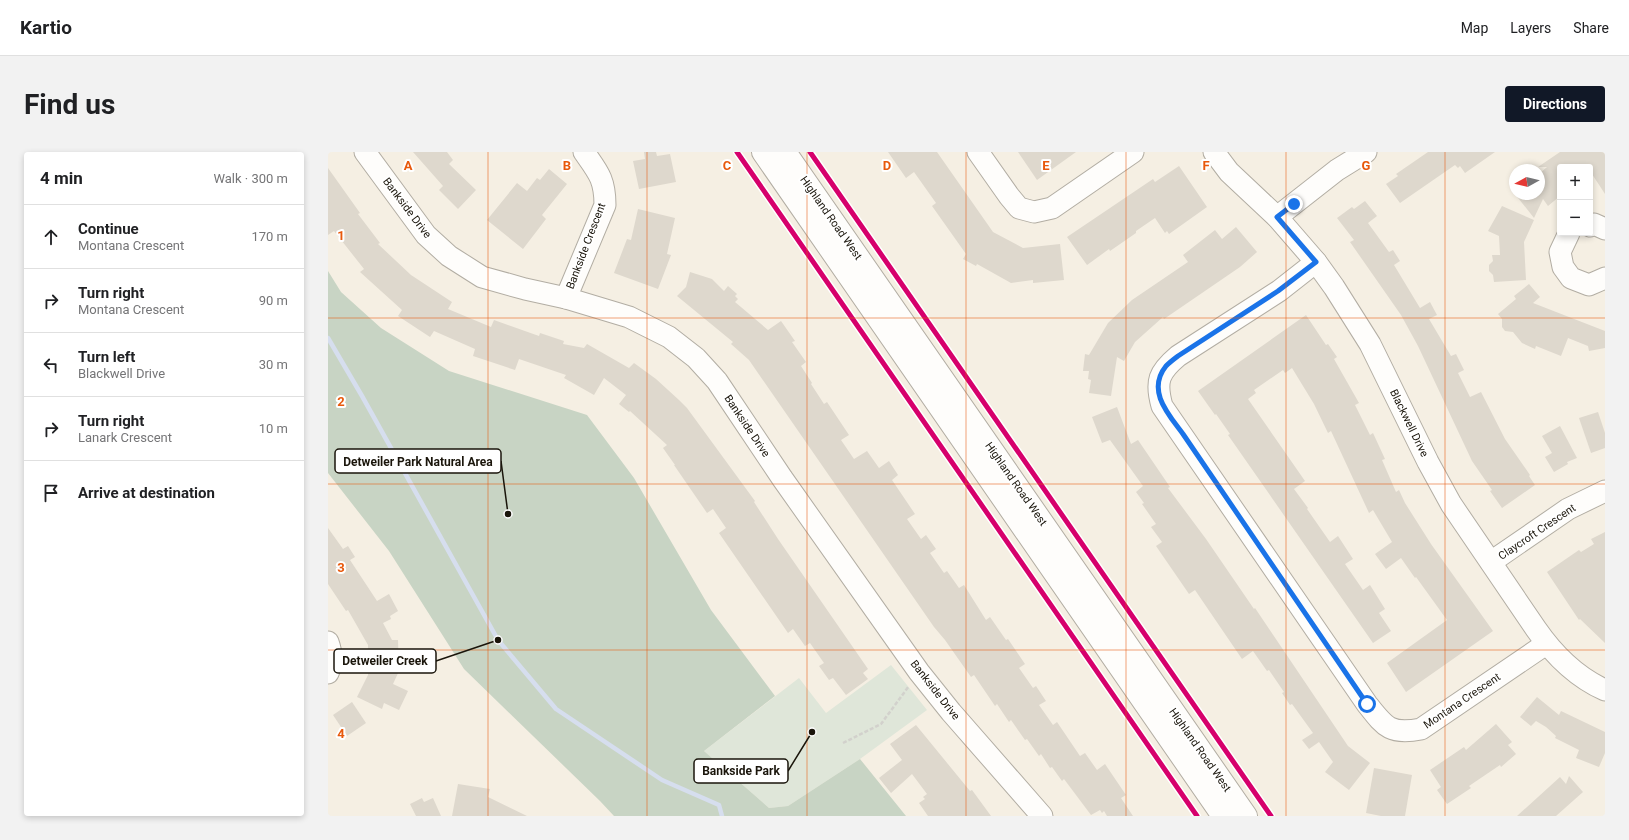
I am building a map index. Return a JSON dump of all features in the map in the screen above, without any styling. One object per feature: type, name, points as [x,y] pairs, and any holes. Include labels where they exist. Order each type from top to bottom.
[{"type":"main road","name":"Highland Road West","points":[[763,152],[1224,816]]},
{"type":"main road","name":"Highland Road West","points":[[785,152],[1246,816]]},
{"type":"street","name":"Bankside Drive","points":[[365,152],[426,235],[449,256],[482,277],[525,289],[566,298],[629,317],[669,337],[696,358],[717,381],[782,478],[919,672],[951,712],[1042,816]]},
{"type":"street","name":"Bankside Crescent","points":[[566,298],[605,205],[605,190],[600,175],[584,152]]},
{"type":"street","points":[[978,152],[1019,208],[1034,212],[1052,208],[1133,152]]},
{"type":"street","name":"Blackwell Drive","points":[[1214,152],[1229,172],[1277,217],[1316,262],[1334,287],[1370,344],[1428,462],[1451,504],[1546,644],[1572,670],[1589,683],[1605,690]]},
{"type":"street","points":[[1277,217],[1337,170],[1366,152]]},
{"type":"street","points":[[1593,224],[1605,229]]},
{"type":"street","points":[[1568,236],[1560,252],[1563,267],[1571,278],[1589,285],[1605,278]]},
{"type":"street","name":"Montana Crescent","points":[[1316,262],[1278,291],[1178,356],[1166,366],[1159,380],[1158,393],[1162,406],[1183,434],[1367,704],[1382,723],[1394,731],[1406,732],[1421,729],[1546,644]]},
{"type":"street","name":"Claycroft Crescent","points":[[1491,562],[1568,509],[1605,491]]},
{"type":"street","points":[[328,642],[332,653],[331,666],[328,673]]},
{"type":"path","points":[[843,743],[881,724],[919,672]]},
{"type":"shaded area","points":[[891,665],[927,710],[860,759],[788,806],[769,808],[704,751],[799,678],[826,713]]},
{"type":"green space","points":[[328,271],[341,292],[381,328],[449,371],[587,415],[634,478],[711,610],[775,696],[704,751],[769,808],[788,806],[860,759],[906,816],[614,816],[464,669],[389,551],[328,473]]},
{"type":"building","points":[[413,152],[447,152],[453,160],[449,164],[476,190],[458,209],[439,190],[443,186]]},
{"type":"building","points":[[644,152],[656,152],[657,156],[670,154],[676,182],[639,189],[633,161],[645,159]]},
{"type":"building","points":[[888,152],[937,152],[993,232],[1023,248],[1060,244],[1064,280],[1033,283],[1033,280],[1011,283],[977,264],[976,266],[963,259],[966,254],[932,206],[936,203],[914,172],[906,178]]},
{"type":"building","points":[[1018,152],[1076,152],[1037,180]]},
{"type":"building","points":[[1428,152],[1495,152],[1465,173],[1460,166],[1458,168],[1455,165],[1400,203],[1386,184],[1398,176],[1396,174]]},
{"type":"building","points":[[1560,152],[1605,152],[1605,194],[1593,176],[1593,164],[1557,164],[1557,198],[1548,206],[1544,200],[1545,200],[1545,169],[1547,167],[1545,167],[1545,164],[1542,164]]},
{"type":"building","points":[[1179,166],[1207,207],[1169,234],[1167,231],[1165,233],[1155,218],[1110,251],[1109,249],[1087,265],[1067,237],[1153,179],[1155,182]]},
{"type":"building","points":[[328,168],[360,213],[358,214],[380,243],[378,244],[411,275],[452,302],[448,309],[491,327],[494,320],[539,336],[540,333],[564,341],[563,344],[584,348],[587,344],[629,368],[634,363],[656,379],[679,400],[687,408],[755,501],[754,502],[778,539],[868,669],[863,673],[868,679],[846,695],[833,678],[829,680],[819,666],[824,663],[810,643],[805,646],[793,629],[788,633],[719,533],[726,528],[713,509],[707,513],[663,448],[667,445],[630,411],[629,412],[619,404],[626,395],[604,378],[594,395],[564,378],[566,375],[519,359],[515,370],[473,356],[475,349],[434,331],[430,337],[398,316],[402,310],[360,272],[364,269],[334,231],[328,235]]},
{"type":"building","points":[[549,169],[567,184],[542,215],[546,219],[523,249],[487,220],[517,183],[527,191],[537,178],[540,180]]},
{"type":"building","points":[[1520,200],[1543,200],[1534,218]]},
{"type":"building","points":[[1365,201],[1377,216],[1368,223],[1389,252],[1393,250],[1400,261],[1394,265],[1420,308],[1430,302],[1437,315],[1429,319],[1451,356],[1456,354],[1464,370],[1458,373],[1470,397],[1481,392],[1505,439],[1530,475],[1529,476],[1535,485],[1502,508],[1490,491],[1492,490],[1472,461],[1418,346],[1401,315],[1350,242],[1354,240],[1337,218],[1352,207],[1354,209]]},
{"type":"building","points":[[1502,206],[1534,220],[1524,242],[1526,280],[1494,282],[1493,275],[1489,271],[1489,265],[1493,261],[1492,255],[1500,255],[1499,236],[1488,231]]},
{"type":"building","points":[[638,209],[675,218],[667,254],[671,255],[658,289],[614,273],[627,239],[631,240]]},
{"type":"building","points":[[1236,227],[1257,252],[1240,267],[1164,319],[1163,317],[1135,342],[1124,361],[1117,357],[1111,396],[1089,393],[1091,380],[1088,379],[1089,371],[1083,371],[1085,354],[1089,355],[1108,323],[1132,300],[1188,262],[1183,255],[1215,230],[1222,239]]},
{"type":"building","points":[[690,272],[712,279],[724,291],[728,286],[737,294],[735,296],[738,299],[735,302],[768,330],[781,321],[795,341],[792,342],[806,362],[801,366],[812,383],[811,384],[824,404],[827,402],[849,435],[841,440],[854,459],[867,451],[879,468],[889,461],[898,475],[892,480],[915,514],[907,519],[921,539],[926,535],[936,549],[930,553],[944,573],[947,571],[959,588],[964,585],[986,620],[990,617],[1006,640],[1008,639],[1025,664],[1019,668],[1033,688],[1036,686],[1046,701],[1039,705],[1053,725],[1057,722],[1080,756],[1085,753],[1097,770],[1105,764],[1126,795],[1121,798],[1133,816],[1107,816],[1104,811],[1102,813],[1100,810],[1091,815],[1064,779],[1062,781],[1052,767],[1050,768],[1041,754],[1039,756],[1027,739],[1025,740],[1011,720],[1009,722],[997,704],[995,706],[974,675],[971,677],[934,627],[749,360],[731,344],[733,342],[677,296],[686,287]]},
{"type":"building","points":[[1529,284],[1540,297],[1533,303],[1605,331],[1605,348],[1589,351],[1588,346],[1568,338],[1561,356],[1536,346],[1535,349],[1522,343],[1513,332],[1505,331],[1502,327],[1502,319],[1498,314],[1516,299],[1514,296]]},
{"type":"building","points":[[1306,315],[1326,345],[1328,344],[1337,357],[1334,359],[1359,403],[1355,405],[1370,435],[1373,433],[1385,459],[1382,460],[1396,492],[1399,490],[1405,503],[1431,544],[1493,631],[1406,692],[1387,663],[1447,620],[1401,558],[1386,569],[1375,554],[1392,542],[1373,510],[1369,513],[1331,431],[1328,433],[1314,404],[1292,368],[1285,373],[1283,370],[1254,390],[1256,393],[1248,399],[1305,481],[1294,489],[1308,508],[1307,509],[1330,542],[1338,536],[1353,559],[1345,564],[1363,590],[1370,585],[1385,609],[1379,613],[1391,631],[1373,643],[1228,435],[1230,434],[1198,391]]},
{"type":"building","points":[[1117,407],[1131,444],[1138,440],[1170,487],[1168,488],[1206,539],[1254,609],[1255,608],[1348,746],[1370,763],[1349,790],[1325,772],[1333,762],[1319,742],[1309,749],[1302,740],[1313,733],[1292,704],[1290,705],[1282,693],[1284,692],[1269,670],[1267,671],[1253,651],[1242,659],[1195,590],[1189,594],[1156,546],[1162,542],[1151,527],[1156,524],[1142,504],[1144,503],[1136,492],[1143,486],[1110,440],[1102,443],[1092,417]]},
{"type":"building","points":[[1598,412],[1605,433],[1605,448],[1591,453],[1579,418]]},
{"type":"building","points":[[1560,426],[1577,458],[1567,462],[1568,464],[1554,472],[1545,457],[1552,453],[1542,436]]},
{"type":"building","points":[[328,528],[343,549],[348,546],[355,557],[350,560],[377,601],[389,594],[398,611],[390,616],[391,619],[383,623],[392,640],[398,640],[399,671],[393,684],[408,691],[399,710],[384,703],[382,709],[357,697],[368,675],[368,645],[348,610],[346,611],[328,584]]},
{"type":"building","points":[[1605,532],[1605,643],[1580,619],[1579,620],[1547,572],[1579,550],[1581,552],[1594,544],[1591,539]]},
{"type":"building","points":[[1537,697],[1559,715],[1561,711],[1605,732],[1605,753],[1599,767],[1576,758],[1579,750],[1555,738],[1556,736],[1546,727],[1536,721],[1531,726],[1520,717]]},
{"type":"building","points":[[352,702],[366,723],[347,736],[333,715]]},
{"type":"building","points":[[1496,724],[1512,742],[1508,745],[1516,754],[1501,767],[1500,765],[1469,786],[1471,788],[1447,804],[1437,790],[1441,787],[1430,770],[1464,747],[1466,750]]},
{"type":"building","points":[[916,725],[970,791],[972,790],[991,816],[928,816],[919,803],[925,799],[923,797],[927,794],[912,774],[891,793],[879,778],[902,760],[890,744]]},
{"type":"building","points":[[1374,768],[1412,775],[1405,816],[1381,816],[1366,813]]},
{"type":"building","points":[[1569,776],[1583,792],[1556,816],[1517,816],[1560,777],[1566,784]]},
{"type":"building","points":[[458,784],[490,789],[488,797],[527,816],[452,816]]},
{"type":"building","points":[[422,798],[424,802],[433,798],[441,816],[416,816],[410,804]]},
{"type":"waterway","points":[[328,338],[498,640],[556,709],[662,780],[719,805],[722,816]]},
{"type":"cycle path","points":[[737,152],[1197,816]]},
{"type":"cycle path","points":[[810,152],[1271,816]]},
{"type":"place","name":"Detweiler Park Natural Area","points":[[508,514]]},
{"type":"place","name":"Detweiler Creek","points":[[498,640]]},
{"type":"place","name":"Bankside Park","points":[[812,732]]},
{"type":"route","points":[[1294,204],[1277,217],[1316,262],[1278,291],[1178,356],[1166,366],[1159,380],[1158,393],[1162,406],[1183,434],[1367,704]]}]
